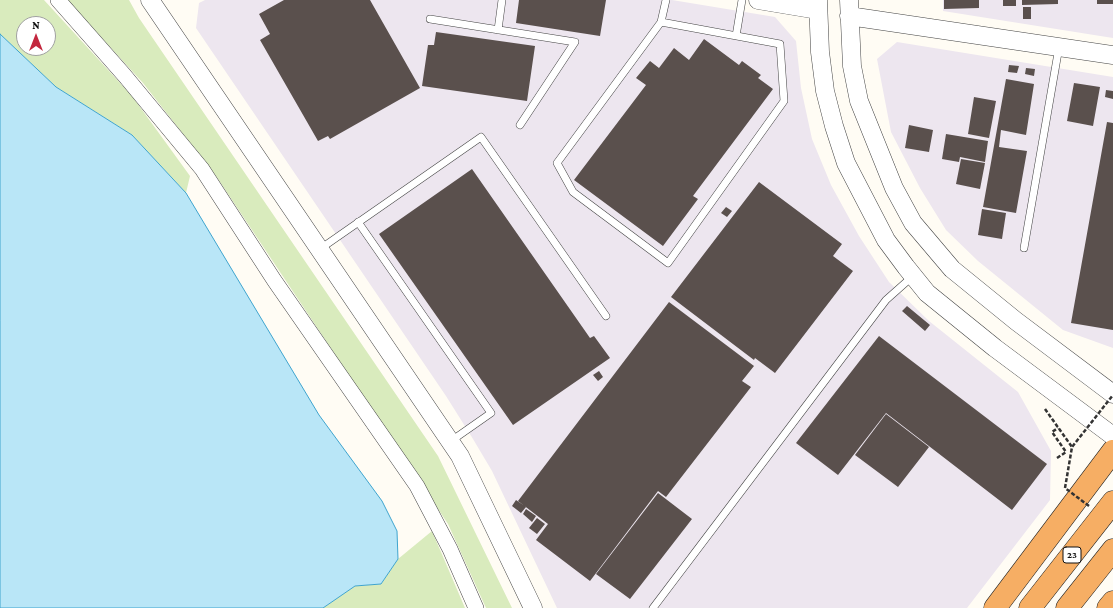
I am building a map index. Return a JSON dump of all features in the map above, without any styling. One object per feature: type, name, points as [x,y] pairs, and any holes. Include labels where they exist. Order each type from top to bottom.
[{"type":"highway","points":[[995,608],[1113,451]]},
{"type":"highway","name":"23","points":[[1030,608],[1113,502]]},
{"type":"highway","points":[[1067,608],[1113,550]]},
{"type":"highway","points":[[1108,608],[1113,602]]},
{"type":"street","points":[[58,0],[125,76],[202,169],[274,280],[417,486],[450,549],[476,608]]},
{"type":"street","points":[[758,0],[818,5],[820,52],[825,91],[846,163],[886,240],[914,276],[928,293],[995,348],[1113,436]]},
{"type":"street","points":[[157,2],[318,250],[460,456],[533,608]]},
{"type":"street","points":[[1113,55],[1059,47],[849,8],[852,66],[859,102],[894,188],[913,223],[952,269],[1016,321],[1113,395]]},
{"type":"lane","points":[[498,30],[502,0]]},
{"type":"lane","points":[[662,22],[780,44],[784,101],[668,263],[573,192],[557,163],[662,22],[666,0]]},
{"type":"lane","points":[[736,36],[742,0]]},
{"type":"lane","points":[[430,19],[575,42],[520,125]]},
{"type":"lane","points":[[1024,248],[1059,47]]},
{"type":"lane","points":[[318,250],[481,137],[606,316]]},
{"type":"lane","points":[[358,222],[491,413],[450,441]]},
{"type":"lane","points":[[653,608],[886,300],[914,276]]},
{"type":"path","points":[[1089,506],[1065,488],[1072,448],[1113,395]]},
{"type":"path","points":[[1042,405],[1072,448]]},
{"type":"path","points":[[1057,458],[1066,452],[1052,432],[1058,428]]},
{"type":"shaded area","points":[[205,0],[672,0],[775,17],[796,41],[801,88],[812,139],[831,185],[859,236],[889,282],[929,321],[1018,392],[1051,451],[1050,500],[967,608],[557,608],[492,471],[473,439],[446,396],[196,28],[199,3]]},
{"type":"shaded area","points":[[943,0],[1113,0],[1113,38],[943,11]]},
{"type":"shaded area","points":[[897,42],[1113,77],[1113,348],[1063,330],[978,261],[946,230],[920,188],[891,132],[877,59]]},
{"type":"green space","points":[[0,0],[44,0],[132,96],[190,176],[186,193],[132,135],[56,87],[23,56],[56,56],[56,16],[16,16],[16,49],[0,34]]},
{"type":"green space","points":[[67,0],[129,0],[139,18],[438,456],[512,608],[486,608],[448,524],[216,176],[143,83]]},
{"type":"green space","points":[[432,531],[465,608],[323,608],[355,586],[381,584],[398,559]]},
{"type":"water","points":[[0,34],[16,49],[16,56],[23,56],[56,87],[132,135],[186,193],[319,415],[382,501],[397,531],[398,559],[381,584],[355,586],[323,608],[0,608]]},
{"type":"building","points":[[284,0],[370,0],[420,88],[330,139],[328,136],[318,141],[260,40],[270,34],[259,14]]},
{"type":"building","points":[[519,0],[606,0],[600,36],[516,23]]},
{"type":"building","points":[[944,0],[979,0],[979,8],[944,9]]},
{"type":"building","points":[[1003,0],[1016,0],[1016,6],[1003,6]]},
{"type":"building","points":[[1022,0],[1058,0],[1058,4],[1022,5]]},
{"type":"building","points":[[1097,0],[1113,0],[1113,4],[1097,4]]},
{"type":"building","points":[[1023,7],[1031,7],[1031,19],[1023,19]]},
{"type":"building","points":[[436,32],[535,46],[527,101],[422,86],[428,45],[434,45]]},
{"type":"building","points":[[704,39],[739,65],[742,61],[761,75],[758,78],[773,89],[693,196],[698,199],[663,246],[574,180],[646,85],[636,78],[650,61],[659,68],[674,48],[689,60]]},
{"type":"building","points":[[1009,65],[1019,66],[1017,73],[1008,72]]},
{"type":"building","points":[[1026,68],[1035,69],[1034,76],[1025,74]]},
{"type":"building","points":[[1006,79],[1034,84],[1026,135],[1001,130],[999,147],[1027,151],[1016,213],[983,207]]},
{"type":"building","points":[[1074,83],[1100,87],[1093,126],[1067,121]]},
{"type":"building","points":[[1106,90],[1113,91],[1113,99],[1105,97]]},
{"type":"building","points":[[974,97],[996,101],[989,138],[968,134]]},
{"type":"building","points":[[1107,122],[1113,123],[1113,330],[1071,323]]},
{"type":"building","points":[[909,125],[933,130],[929,152],[905,148]]},
{"type":"building","points":[[946,134],[988,141],[985,162],[960,157],[959,162],[942,159]]},
{"type":"building","points":[[961,159],[985,163],[980,189],[956,184]]},
{"type":"building","points":[[472,169],[590,338],[594,336],[610,358],[513,425],[379,234]]},
{"type":"building","points":[[759,182],[842,244],[833,256],[853,271],[775,373],[755,358],[754,360],[671,297]]},
{"type":"building","points":[[726,207],[732,211],[727,217],[721,213]]},
{"type":"building","points":[[982,209],[1006,213],[1002,239],[978,235]]},
{"type":"building","points":[[669,302],[754,366],[742,381],[751,387],[666,497],[658,491],[590,581],[536,540],[548,524],[518,501]]},
{"type":"building","points":[[907,306],[930,325],[925,331],[902,311]]},
{"type":"building","points":[[879,336],[1047,464],[1012,510],[886,413],[838,475],[796,443]]},
{"type":"building","points":[[599,371],[603,377],[598,381],[593,375]]},
{"type":"building","points":[[886,414],[929,447],[898,487],[855,455]]},
{"type":"building","points":[[658,493],[692,519],[630,599],[596,574]]},
{"type":"building","points":[[516,500],[526,507],[521,513],[512,506]]},
{"type":"building","points":[[526,509],[536,516],[532,522],[523,514]]},
{"type":"building","points":[[537,518],[545,524],[537,534],[529,528]]}]
